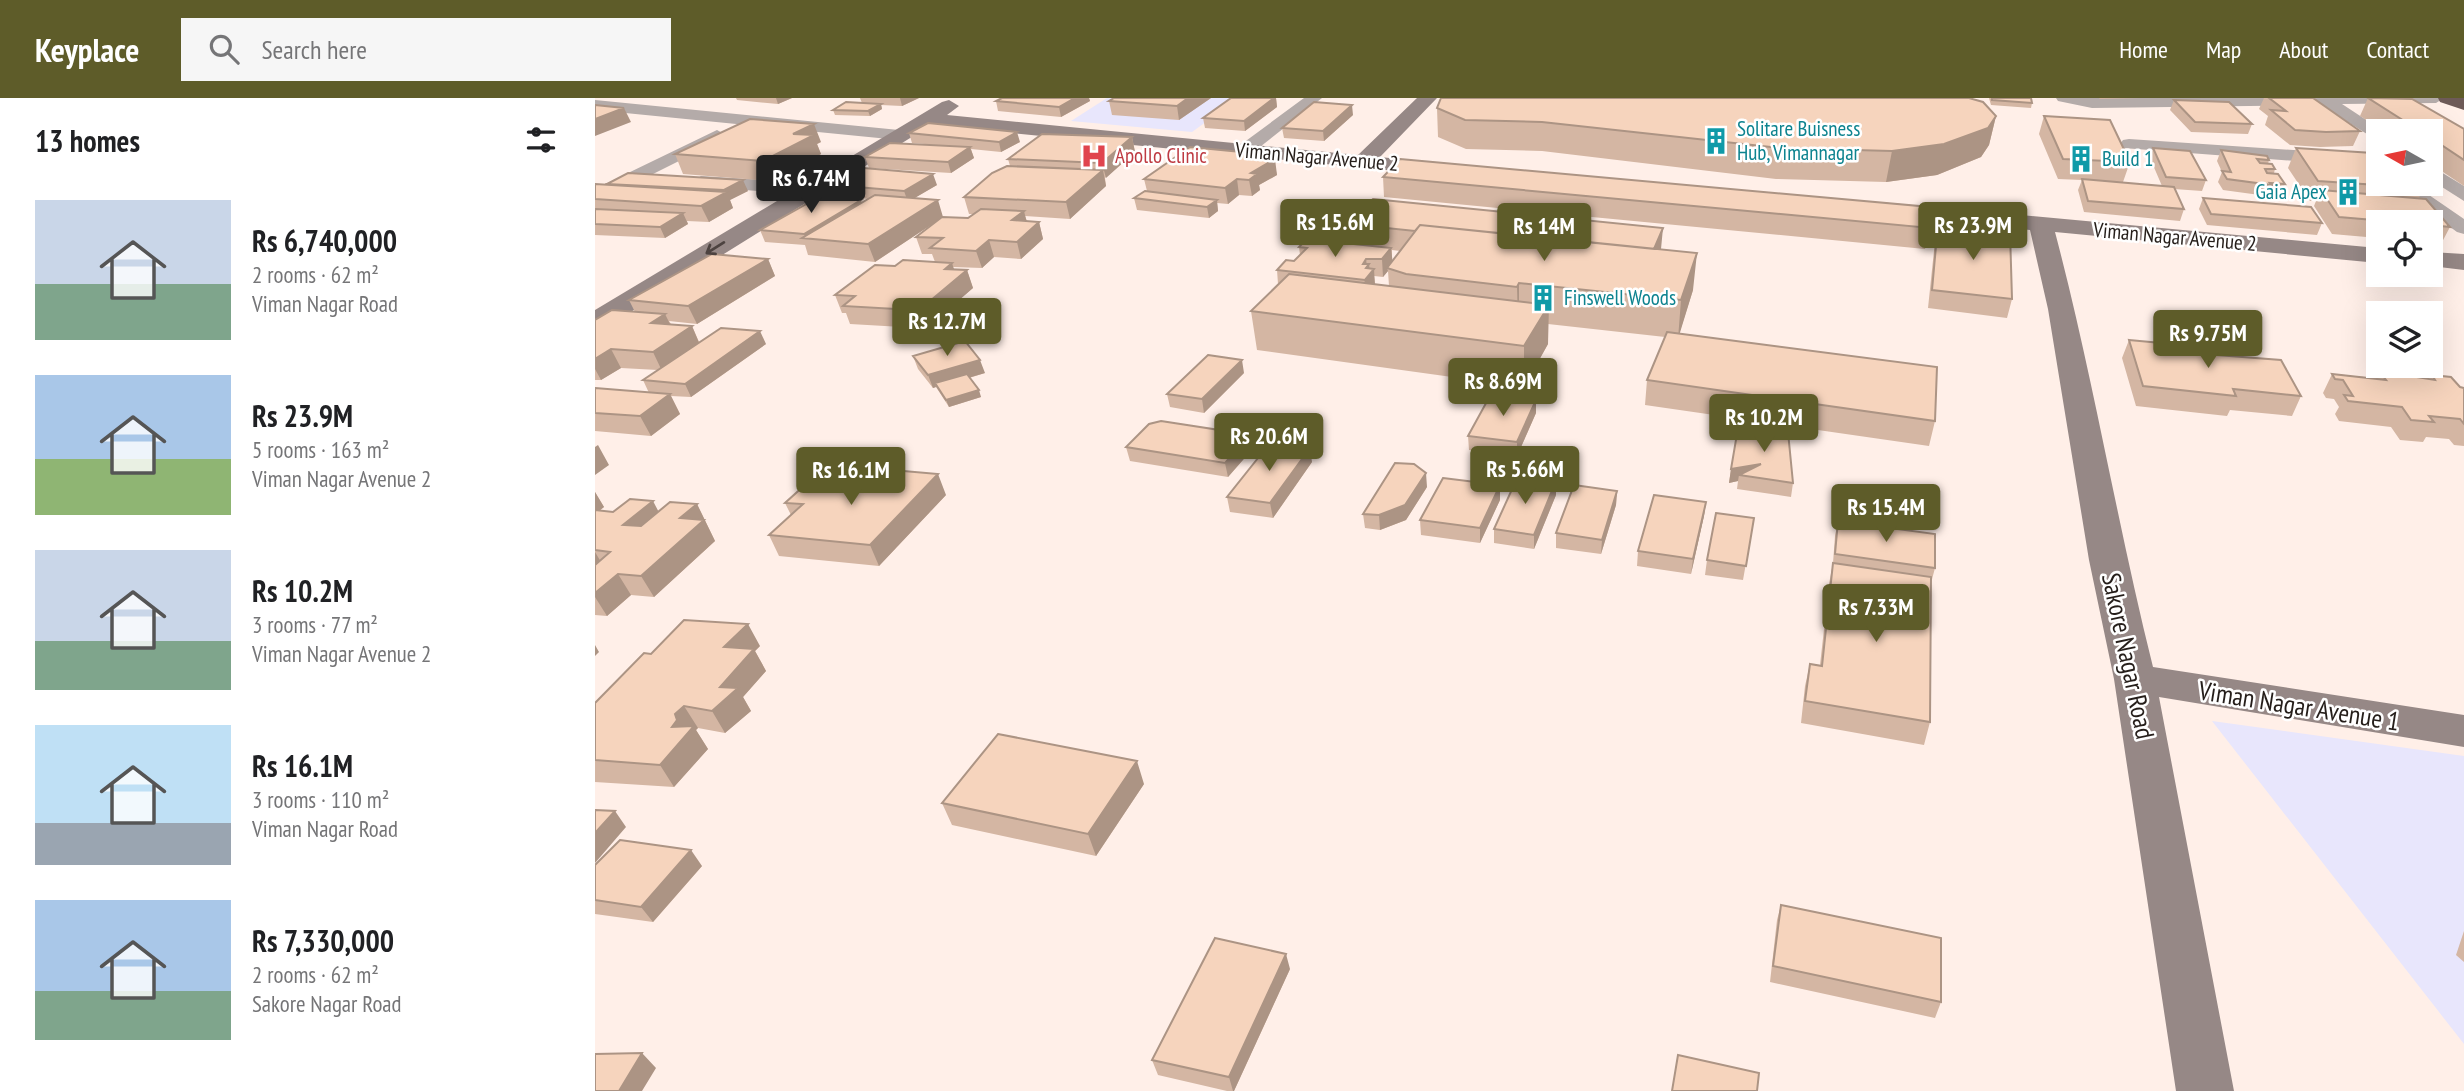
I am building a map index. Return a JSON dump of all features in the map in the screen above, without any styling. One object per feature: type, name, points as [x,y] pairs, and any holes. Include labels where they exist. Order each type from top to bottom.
[{"type":"highway","points":[[2447,98],[2464,104]]},
{"type":"street","points":[[595,322],[962,98]]},
{"type":"street","points":[[1245,150],[1314,98]]},
{"type":"street","points":[[1363,162],[1428,98]]},
{"type":"street","points":[[2064,98],[2092,103],[2436,98]]},
{"type":"street","points":[[2381,99],[2415,119]]},
{"type":"street","points":[[2325,100],[2366,128]]},
{"type":"street","points":[[595,105],[899,135]]},
{"type":"street","name":"Viman Nagar Avenue 2","points":[[926,119],[1466,172]]},
{"type":"street","points":[[595,197],[744,121]]},
{"type":"street","points":[[2129,144],[2366,161]]},
{"type":"street","points":[[2443,180],[2464,195]]},
{"type":"street","points":[[680,181],[811,189]]},
{"type":"street","points":[[2418,196],[2464,228]]},
{"type":"street","name":"Viman Nagar Avenue 2","points":[[1856,207],[2366,254]]},
{"type":"street","name":"Sakore Nagar Road","points":[[2041,224],[2062,309],[2108,560],[2135,680],[2205,1091]]},
{"type":"street","points":[[2443,260],[2464,262]]},
{"type":"street","name":"Viman Nagar Avenue 1","points":[[2135,680],[2464,731]]},
{"type":"shaded area","points":[[1107,98],[1239,98],[1192,132],[1071,121]]},
{"type":"shaded area","points":[[2212,721],[2464,756],[2464,1044]]},
{"type":"building","points":[[1002,98],[1075,98],[1059,107],[996,101]]},
{"type":"building","points":[[1114,98],[1188,98],[1177,106],[1109,101]]},
{"type":"building","points":[[1231,98],[1274,98],[1244,121],[1203,118]]},
{"type":"building","points":[[1441,98],[1969,98],[1983,102],[1996,116],[1988,128],[1944,144],[1892,151],[1780,148],[1542,122],[1465,120],[1437,108]]},
{"type":"building","points":[[2031,98],[2032,103],[1992,100]]},
{"type":"building","points":[[2269,98],[2313,98],[2360,131],[2295,130],[2271,110],[2286,111]]},
{"type":"building","points":[[2368,98],[2412,99],[2464,129],[2464,160],[2443,146],[2443,119],[2401,119]]},
{"type":"building","points":[[2174,100],[2229,102],[2252,124],[2195,122]]},
{"type":"building","points":[[846,102],[881,104],[868,111],[833,110]]},
{"type":"building","points":[[1314,102],[1352,105],[1323,131],[1282,128]]},
{"type":"building","points":[[595,105],[624,108],[595,119]]},
{"type":"building","points":[[2044,116],[2110,120],[2130,162],[2063,159]]},
{"type":"building","points":[[750,119],[814,124],[793,134],[814,135],[763,161],[675,154]]},
{"type":"building","points":[[928,123],[1017,132],[999,142],[909,133]]},
{"type":"building","points":[[1042,134],[1132,137],[1102,163],[1008,159]]},
{"type":"building","points":[[890,143],[970,147],[948,162],[865,157]]},
{"type":"building","points":[[1190,147],[1272,155],[1268,159],[1275,159],[1251,173],[1257,174],[1249,180],[1237,179],[1225,188],[1144,179]]},
{"type":"building","points":[[2153,148],[2190,151],[2206,180],[2166,177]]},
{"type":"building","points":[[2296,148],[2366,153],[2366,184],[2318,181]]},
{"type":"building","points":[[2221,150],[2267,156],[2269,160],[2257,159],[2260,163],[2272,164],[2275,169],[2265,169],[2267,173],[2278,174],[2285,184],[2270,183],[2272,185],[2227,179],[2222,171],[2231,172]]},
{"type":"building","points":[[1400,159],[1930,207],[1930,228],[1383,177]]},
{"type":"building","points":[[1007,166],[1103,170],[1066,202],[964,197],[992,173]]},
{"type":"building","points":[[852,167],[933,174],[904,191],[821,184]]},
{"type":"building","points":[[628,173],[743,180],[724,190],[607,184]]},
{"type":"building","points":[[2082,179],[2174,187],[2184,209],[2088,201]]},
{"type":"building","points":[[595,184],[727,192],[701,206],[595,199]]},
{"type":"building","points":[[2321,190],[2366,194],[2366,196],[2426,199],[2435,210],[2366,210],[2366,219],[2339,217]]},
{"type":"building","points":[[1145,191],[1217,200],[1207,207],[1134,198]]},
{"type":"building","points":[[875,195],[938,200],[868,244],[802,238]]},
{"type":"building","points":[[819,197],[861,200],[804,234],[760,230]]},
{"type":"building","points":[[2203,198],[2311,207],[2322,223],[2211,214]]},
{"type":"building","points":[[1373,199],[1663,228],[1654,249],[1420,225],[1415,231],[1348,224]]},
{"type":"building","points":[[595,209],[683,213],[660,227],[595,224]]},
{"type":"building","points":[[981,209],[1024,211],[1012,220],[1039,222],[1017,242],[989,240],[976,251],[930,248],[943,238],[916,237],[942,217],[968,218]]},
{"type":"building","points":[[1938,224],[2010,232],[2012,299],[1932,290]]},
{"type":"building","points":[[1420,225],[1697,253],[1681,300],[1519,283],[1517,287],[1406,274],[1387,268]]},
{"type":"building","points":[[1307,239],[1391,248],[1382,259],[1366,259],[1363,264],[1369,264],[1366,268],[1374,269],[1365,280],[1277,270],[1286,260],[1294,261],[1307,248],[1299,247]]},
{"type":"building","points":[[712,254],[768,259],[688,306],[629,300]]},
{"type":"building","points":[[903,260],[952,263],[945,269],[967,270],[930,301],[907,300],[896,309],[843,306],[855,296],[835,295],[875,265],[895,266]]},
{"type":"building","points":[[1289,274],[1549,305],[1524,346],[1251,311]]},
{"type":"building","points":[[612,310],[665,314],[651,323],[692,326],[653,352],[611,349],[595,359],[595,320]]},
{"type":"building","points":[[721,328],[760,331],[685,384],[643,380]]},
{"type":"building","points":[[1667,332],[1937,367],[1935,421],[1647,380]]},
{"type":"building","points":[[2129,340],[2215,348],[2217,355],[2281,360],[2301,396],[2233,389],[2236,396],[2143,386]]},
{"type":"building","points":[[965,341],[980,360],[928,375],[913,356]]},
{"type":"building","points":[[1208,355],[1242,360],[1202,399],[1167,394]]},
{"type":"building","points":[[967,374],[979,390],[946,400],[935,383]]},
{"type":"building","points":[[2332,374],[2386,380],[2384,378],[2435,380],[2434,378],[2451,377],[2464,388],[2464,424],[2460,419],[2429,416],[2434,422],[2411,420],[2402,407],[2348,401],[2344,395],[2353,396],[2343,380],[2335,379]]},
{"type":"building","points":[[595,388],[670,394],[640,416],[595,413]]},
{"type":"building","points":[[1491,394],[1536,400],[1517,442],[1468,436]]},
{"type":"building","points":[[1161,421],[1245,434],[1247,439],[1225,463],[1126,447],[1149,424]]},
{"type":"building","points":[[1738,428],[1788,432],[1793,483],[1739,475],[1761,464],[1731,469]]},
{"type":"building","points":[[1270,443],[1310,448],[1270,503],[1227,497]]},
{"type":"building","points":[[1395,463],[1414,464],[1426,473],[1405,505],[1379,515],[1363,514]]},
{"type":"building","points":[[892,470],[938,474],[870,545],[769,535],[803,504],[785,503],[817,474],[883,480]]},
{"type":"building","points":[[1518,476],[1556,481],[1534,535],[1494,529]]},
{"type":"building","points":[[1443,478],[1500,485],[1480,528],[1420,520]]},
{"type":"building","points":[[1574,485],[1617,491],[1602,540],[1556,533]]},
{"type":"building","points":[[1654,495],[1706,502],[1693,559],[1638,551]]},
{"type":"building","points":[[630,499],[653,501],[623,525],[641,526],[670,502],[697,504],[680,518],[704,520],[641,576],[618,574],[595,593],[595,565],[610,552],[595,550],[595,510],[613,512]]},
{"type":"building","points":[[1716,513],[1754,518],[1746,566],[1707,560]]},
{"type":"building","points":[[1838,521],[1935,534],[1935,568],[1835,554]]},
{"type":"building","points":[[1833,563],[1931,577],[1930,722],[1805,701],[1810,664],[1822,666]]},
{"type":"building","points":[[684,620],[748,624],[724,647],[754,649],[720,687],[738,688],[712,711],[684,706],[675,714],[677,720],[672,727],[694,726],[660,765],[595,760],[595,703],[644,653],[651,654]]},
{"type":"building","points":[[998,734],[1137,761],[1088,834],[942,803]]},
{"type":"building","points":[[595,810],[615,811],[595,833]]},
{"type":"building","points":[[620,840],[691,850],[641,907],[595,900],[595,865]]},
{"type":"building","points":[[1781,905],[1941,938],[1941,1002],[1773,966]]},
{"type":"building","points":[[1215,938],[1286,954],[1229,1077],[1152,1060]]},
{"type":"building","points":[[642,1053],[619,1091],[595,1091],[595,1054]]},
{"type":"building","points":[[1678,1055],[1759,1073],[1757,1091],[1672,1091]]},
{"type":"place","name":"Solitare Buisness Hub, Vimannagar","points":[[1716,141]]},
{"type":"place","name":"Apollo Clinic","points":[[1094,156]]},
{"type":"place","name":"Build 1","points":[[2081,159]]},
{"type":"place","name":"Gaia Apex","points":[[2348,192]]},
{"type":"place","name":"Finswell Woods","points":[[1543,298]]}]
